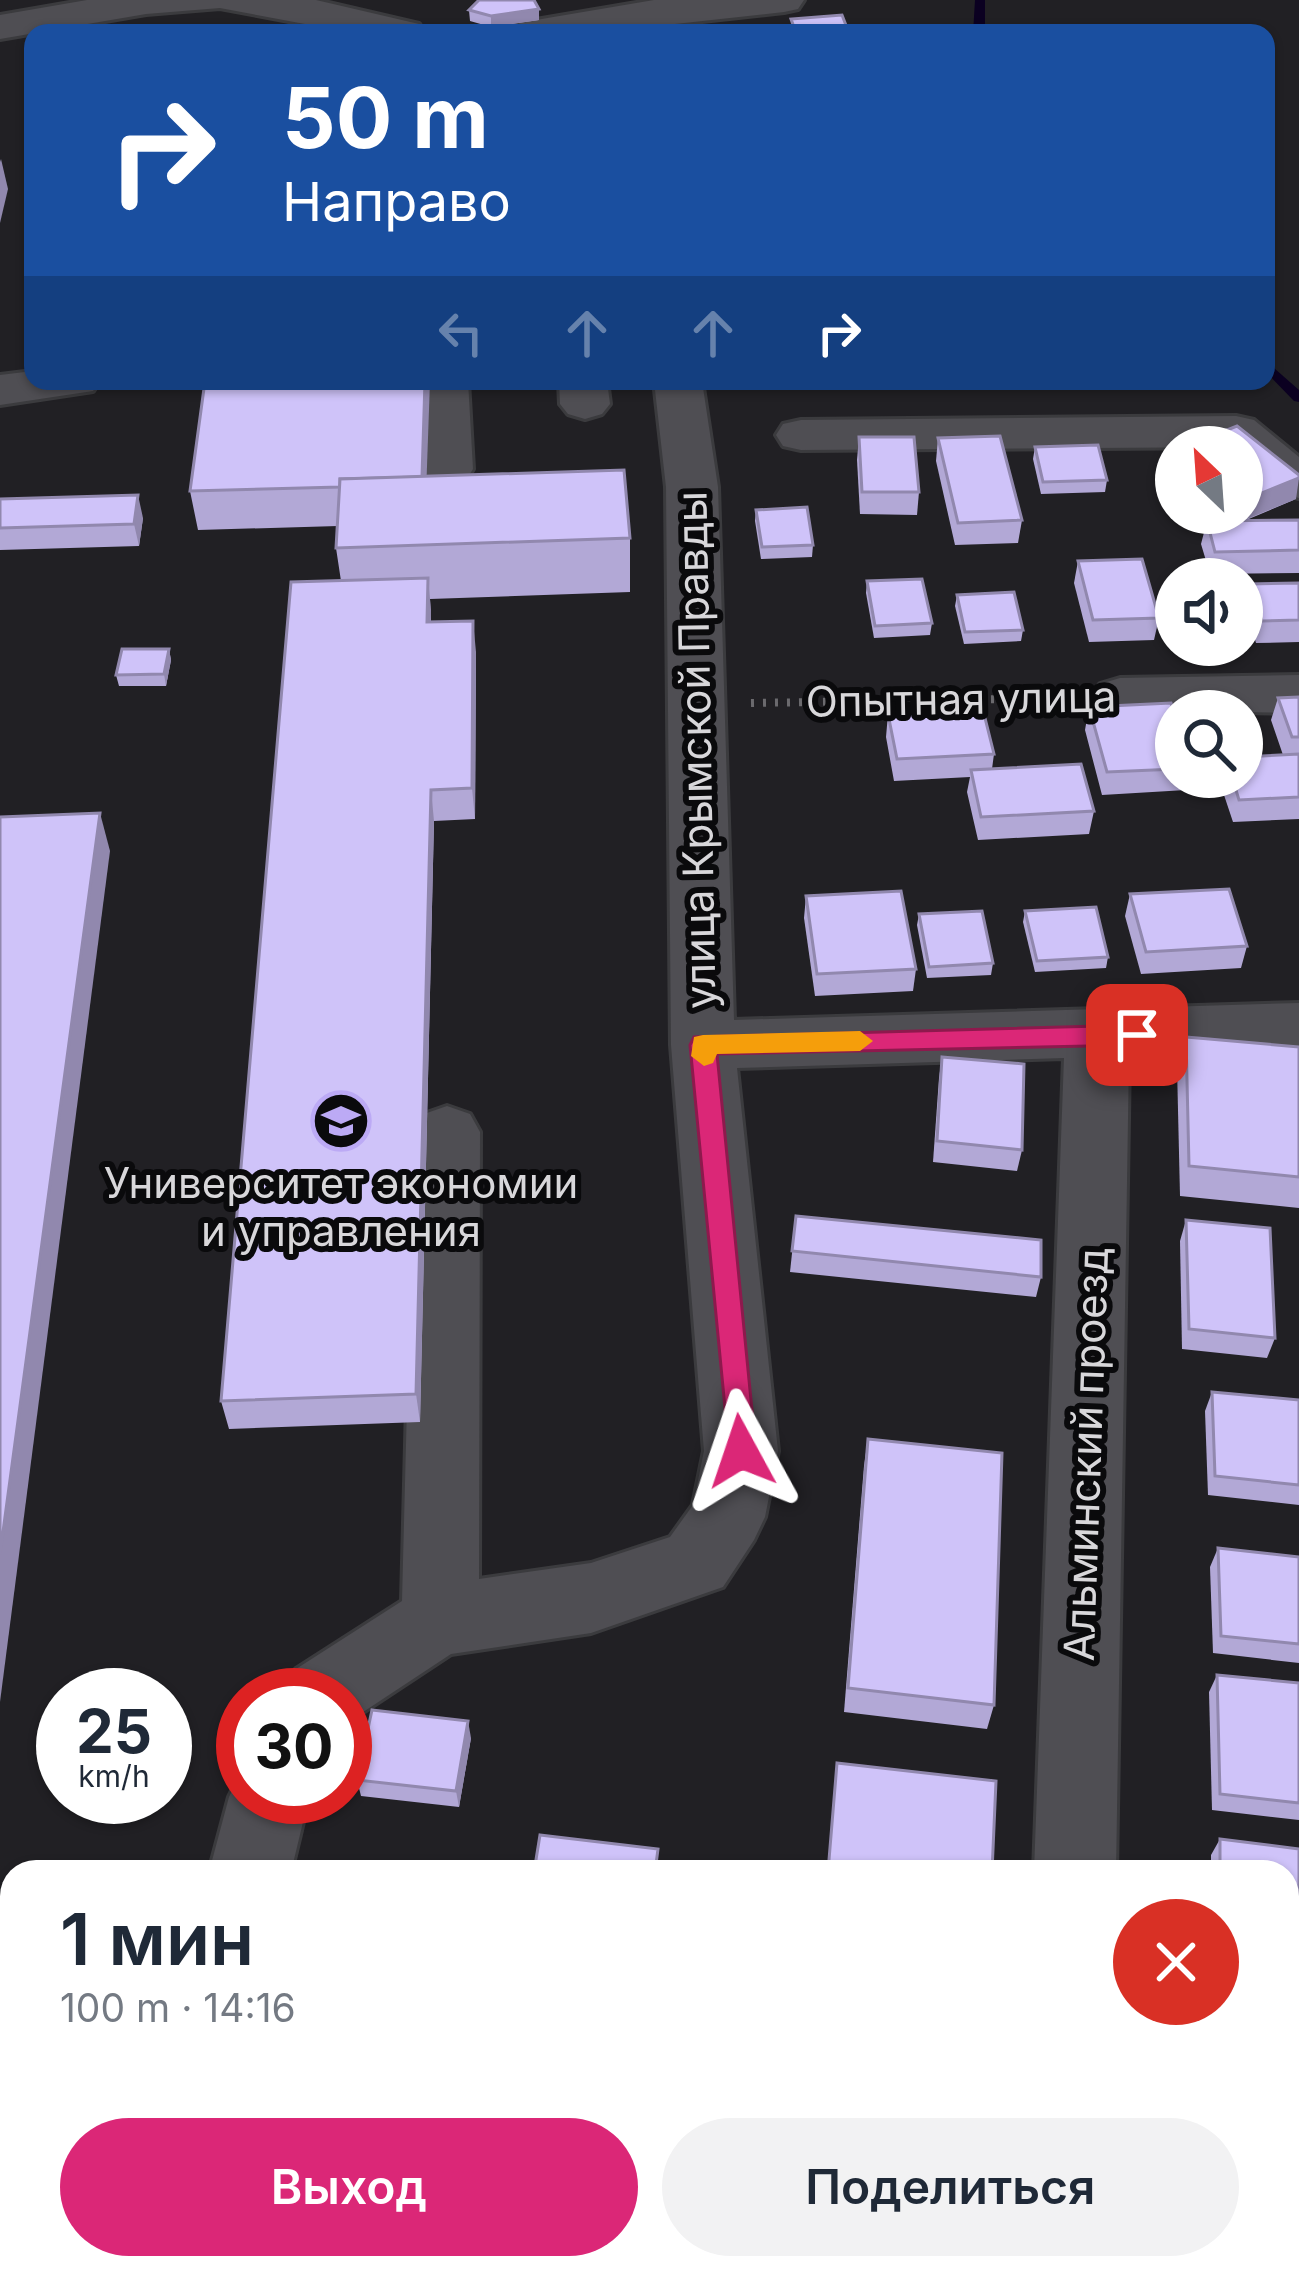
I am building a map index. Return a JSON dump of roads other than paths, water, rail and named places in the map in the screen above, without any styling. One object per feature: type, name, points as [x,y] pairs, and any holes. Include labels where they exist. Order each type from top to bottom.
[{"type":"street","points":[[80,24],[146,2],[206,0]]},
{"type":"street","points":[[235,0],[367,24]]},
{"type":"street","points":[[590,24],[622,15],[784,0]]},
{"type":"street","points":[[444,390],[448,470]]},
{"type":"street","name":"улица Крымской Правды","points":[[362,1668],[440,1620],[591,1598],[696,1563],[728,1517],[741,1451],[703,1045],[692,487],[679,390]]},
{"type":"street","points":[[801,435],[1236,430],[1299,482]]},
{"type":"street","name":"Опытная улица","points":[[1120,697],[1299,694]]},
{"type":"street","points":[[703,1045],[1097,1037],[1299,1027]]},
{"type":"street","name":"Альминский проезд","points":[[1075,1860],[1097,1037]]},
{"type":"street","points":[[440,1620],[447,1132]]},
{"type":"street","points":[[253,1860],[262,1824]]},
{"type":"waterway","points":[[979,24],[980,0]]},
{"type":"waterway","points":[[1275,374],[1299,398]]},
{"type":"place","name":"Университет экономии и управления","points":[[341,1121]]}]
